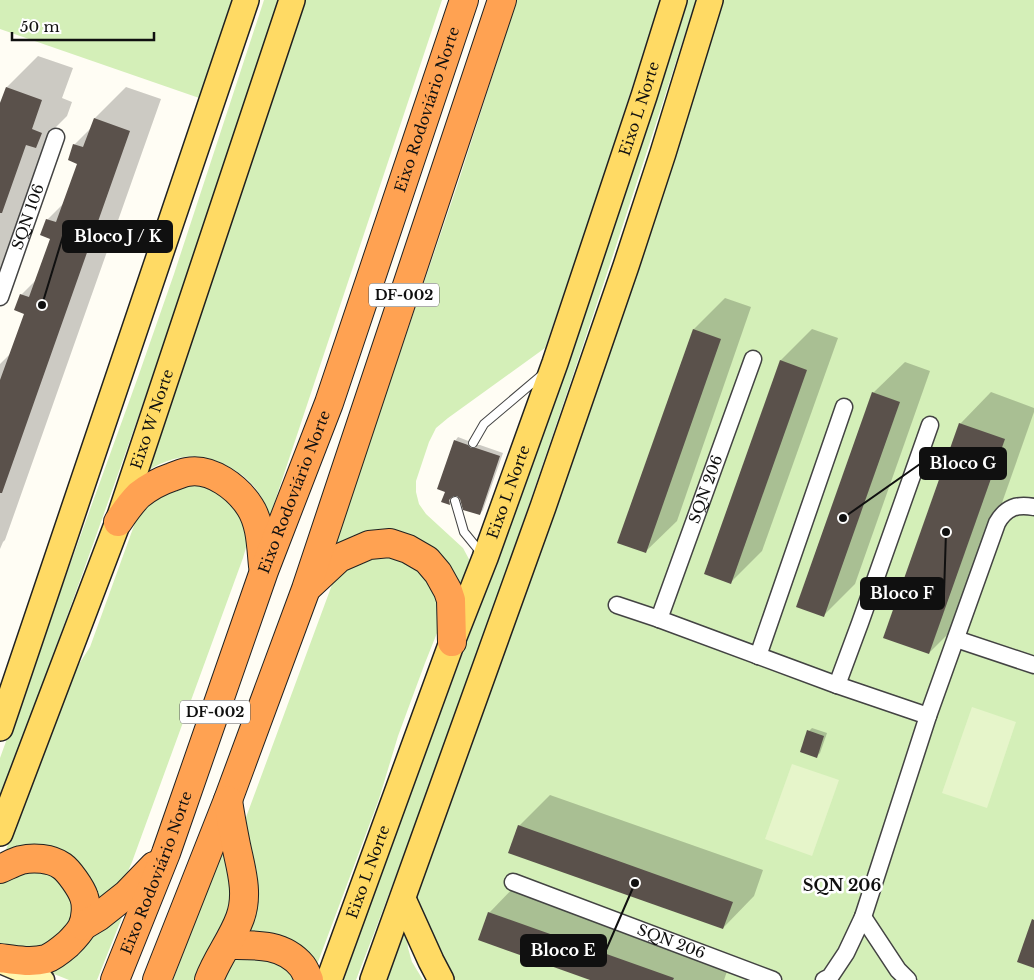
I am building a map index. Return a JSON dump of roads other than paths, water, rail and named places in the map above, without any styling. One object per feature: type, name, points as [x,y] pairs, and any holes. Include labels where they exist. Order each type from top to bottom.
[{"type":"highway","name":"Eixo Rodoviário Norte","points":[[115,980],[166,854],[264,571],[329,404],[464,0]]},
{"type":"highway","name":"DF-002","points":[[157,980],[228,800],[306,589],[502,0]]},
{"type":"highway","points":[[118,522],[138,496],[163,480],[188,472],[201,472],[213,475],[236,490],[251,507],[259,527],[264,571]]},
{"type":"highway","points":[[306,589],[339,558],[369,545],[390,543],[408,549],[427,560],[438,573],[448,591],[451,600],[452,642]]},
{"type":"highway","points":[[209,980],[214,966],[228,945],[241,916],[244,897],[243,876],[228,800]]},
{"type":"highway","points":[[83,926],[98,917],[127,894],[166,854]]},
{"type":"highway","points":[[0,869],[19,860],[29,859],[52,861],[62,866],[70,874],[84,897],[86,913],[83,926],[60,952],[32,961],[0,960]]},
{"type":"highway","points":[[228,945],[252,944],[276,948],[291,956],[302,967],[309,980]]},
{"type":"highway","points":[[0,976],[3,980]]},
{"type":"main road","points":[[0,728],[246,0]]},
{"type":"main road","name":"Eixo W Norte","points":[[0,833],[118,522],[292,0]]},
{"type":"main road","name":"Eixo L Norte","points":[[329,980],[556,363],[674,0]]},
{"type":"main road","points":[[374,980],[543,507],[626,266],[710,0]]},
{"type":"main road","points":[[403,899],[441,980]]},
{"type":"street","name":"SQN 106","points":[[0,297],[56,137]]},
{"type":"street","name":"SQN 206","points":[[659,619],[753,359]]},
{"type":"street","points":[[758,656],[844,407]]},
{"type":"street","points":[[837,685],[930,425]]},
{"type":"street","points":[[824,980],[830,977],[846,953],[863,917],[928,716],[997,523],[1002,515],[1013,507],[1034,506]]},
{"type":"street","points":[[617,605],[928,716]]},
{"type":"street","points":[[956,640],[1034,665]]},
{"type":"street","name":"SQN 206","points":[[513,882],[774,980]]},
{"type":"street","points":[[863,917],[898,970],[908,980]]},
{"type":"street","points":[[0,960],[43,980]]},
{"type":"lane","points":[[473,443],[484,424],[556,363]]},
{"type":"lane","points":[[455,502],[464,532],[485,558]]},
{"type":"place","name":"Bloco J / K","points":[[42,305]]},
{"type":"place","name":"Bloco G","points":[[843,518]]},
{"type":"place","name":"Bloco F","points":[[946,532]]},
{"type":"place","name":"Bloco E","points":[[635,883]]},
{"type":"district","name":"SQN 206","points":[[842,885]]}]
